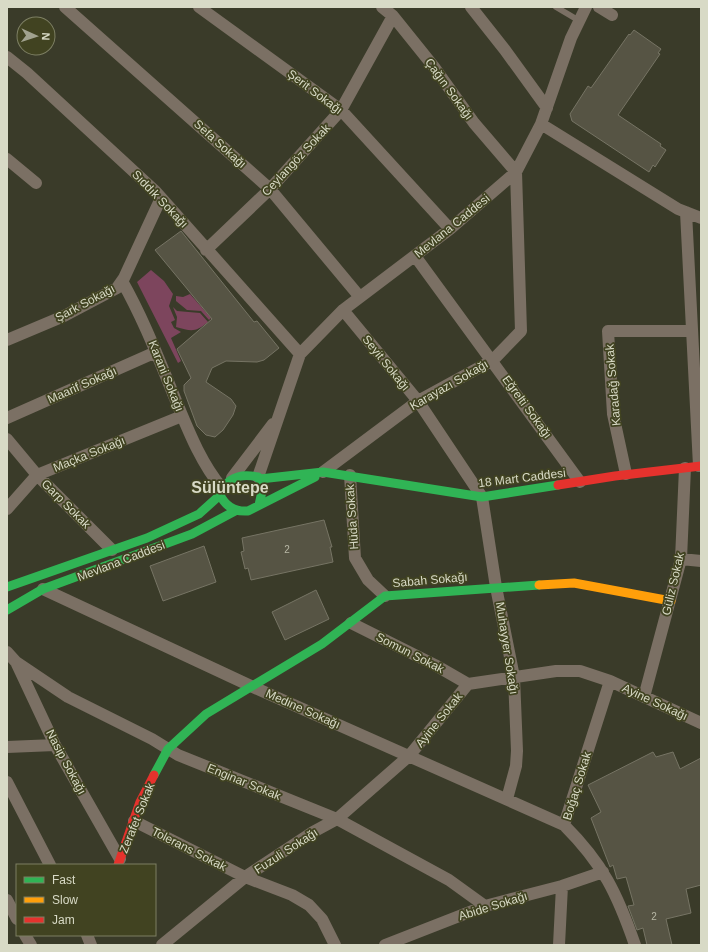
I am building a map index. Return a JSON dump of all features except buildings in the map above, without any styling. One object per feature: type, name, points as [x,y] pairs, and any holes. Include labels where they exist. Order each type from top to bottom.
[{"type":"street","name":"Sefa Sokağı","points":[[65,7],[270,189],[359,296]]},
{"type":"street","name":"Şerit Sokağı","points":[[199,7],[341,110],[450,229]]},
{"type":"street","name":"Çağın Sokağı","points":[[382,7],[393,16],[434,67],[474,123],[516,172]]},
{"type":"street","points":[[471,7],[505,50],[547,108]]},
{"type":"street","name":"Mevlana Caddesi","points":[[259,478],[300,354],[343,310],[359,296],[450,229],[516,172],[541,124],[578,20],[586,7]]},
{"type":"street","points":[[599,7],[612,15]]},
{"type":"street","name":"Ceylangöz Sokak","points":[[206,250],[270,189],[341,110],[393,16]]},
{"type":"street","name":"Sıddık Sokağı","points":[[7,57],[27,73],[161,198],[300,354]]},
{"type":"street","points":[[541,124],[599,161],[686,212],[701,218]]},
{"type":"street","points":[[7,159],[36,183]]},
{"type":"street","name":"Karayazı Sokağı","points":[[323,472],[418,401],[493,360],[521,331],[516,172]]},
{"type":"street","name":"Şark Sokağı","points":[[7,340],[64,316],[117,288],[122,281],[161,198]]},
{"type":"street","points":[[686,212],[700,466]]},
{"type":"street","name":"Eğrelti Sokağı","points":[[415,256],[493,360],[580,482]]},
{"type":"street","name":"Karani Sokağı","points":[[122,281],[136,305],[182,416],[208,472],[225,485]]},
{"type":"street","name":"Seyit Sokağı","points":[[343,310],[418,401],[482,497]]},
{"type":"street","name":"Karadağ Sokak","points":[[626,474],[612,414],[608,331],[692,331]]},
{"type":"street","name":"Maarif Sokağı","points":[[7,418],[156,352]]},
{"type":"street","name":"Mevlana Caddesi","points":[[7,587],[147,538],[198,514],[225,485],[280,415]]},
{"type":"street","name":"Maçka Sokağı","points":[[7,509],[37,475],[182,416]]},
{"type":"street","name":"Garp Sokak","points":[[7,439],[37,475],[112,550]]},
{"type":"street","name":"18 Mart Caddesi","points":[[259,478],[323,472],[350,475],[482,497],[626,474],[700,466]]},
{"type":"street","name":"Güliz Sokak","points":[[644,697],[671,602],[681,559],[685,468]]},
{"type":"street","points":[[260,505],[263,491],[259,478],[246,475],[225,485],[226,505],[236,511],[248,511],[260,505],[323,472]]},
{"type":"street","name":"Hüda Sokak","points":[[350,475],[355,558],[368,580],[385,596]]},
{"type":"street","name":"Muhayyer Sokağı","points":[[482,497],[496,587],[514,677],[518,751],[516,766],[507,799]]},
{"type":"street","name":"Mevlana Caddesi","points":[[7,610],[43,590],[192,534],[236,511]]},
{"type":"street","points":[[681,559],[701,561]]},
{"type":"street","name":"Sabah Sokağı","points":[[168,749],[206,714],[253,687],[352,623],[385,596],[496,587],[574,583],[671,602]]},
{"type":"street","name":"Medine Sokağı","points":[[43,590],[253,687],[564,825]]},
{"type":"street","name":"Somun Sokak","points":[[352,623],[468,684]]},
{"type":"street","name":"Enginar Sokak","points":[[7,652],[16,662],[68,697],[152,739],[168,749],[337,819],[449,880],[485,906]]},
{"type":"street","name":"Nasip Sokağı","points":[[16,662],[56,745],[119,862]]},
{"type":"street","name":"Ayine Sokak","points":[[409,756],[468,684],[556,671],[580,671],[610,681]]},
{"type":"street","name":"Ayine Sokağı","points":[[610,681],[701,723]]},
{"type":"street","name":"Boğaç Sokak","points":[[610,681],[564,825],[579,840],[603,872],[622,908],[635,945]]},
{"type":"street","points":[[7,747],[56,745]]},
{"type":"street","name":"Zerafet Sokak","points":[[119,862],[140,802],[168,749]]},
{"type":"street","name":"Fuzuli Sokağı","points":[[165,944],[245,877],[313,832],[337,819],[409,756]]},
{"type":"street","points":[[7,782],[49,864]]},
{"type":"street","name":"Tolerans Sokak","points":[[134,821],[245,877],[292,896],[308,905],[322,919],[335,945]]},
{"type":"street","name":"Abide Sokağı","points":[[385,945],[485,906],[562,886],[603,872]]},
{"type":"street","points":[[559,945],[562,886]]},
{"type":"street","points":[[7,900],[16,917]]},
{"type":"street","points":[[26,936],[31,945]]},
{"type":"lane","points":[[556,7],[578,20]]},
{"type":"shaded area","points":[[151,270],[164,281],[173,294],[169,306],[175,320],[171,322],[174,328],[181,332],[171,338],[181,361],[178,363],[137,282]]},
{"type":"shaded area","points":[[190,294],[211,318],[209,320],[201,311],[187,310],[176,301],[176,296],[183,297]]},
{"type":"shaded area","points":[[173,307],[177,311],[200,313],[208,322],[200,328],[193,330],[176,327],[177,317]]},
{"type":"traffic: fast","points":[[260,479],[323,472],[482,497],[558,485]]},
{"type":"traffic: fast","points":[[259,505],[263,487],[258,477],[240,476],[230,480],[220,495],[225,503],[231,508],[239,511],[248,511],[315,477]]},
{"type":"traffic: fast","points":[[7,587],[147,538],[199,514],[220,495]]},
{"type":"traffic: fast","points":[[7,610],[43,589],[192,534],[235,511]]},
{"type":"traffic: fast","points":[[154,775],[168,749],[206,714],[322,644],[385,596],[539,585]]},
{"type":"traffic: slow","points":[[539,585],[574,583],[671,601]]},
{"type":"traffic: jam","points":[[558,485],[615,476],[701,466]]},
{"type":"traffic: jam","points":[[118,864],[140,802],[154,775]]},
{"type":"district","name":"Sülüntepe","points":[[230,487]]}]
